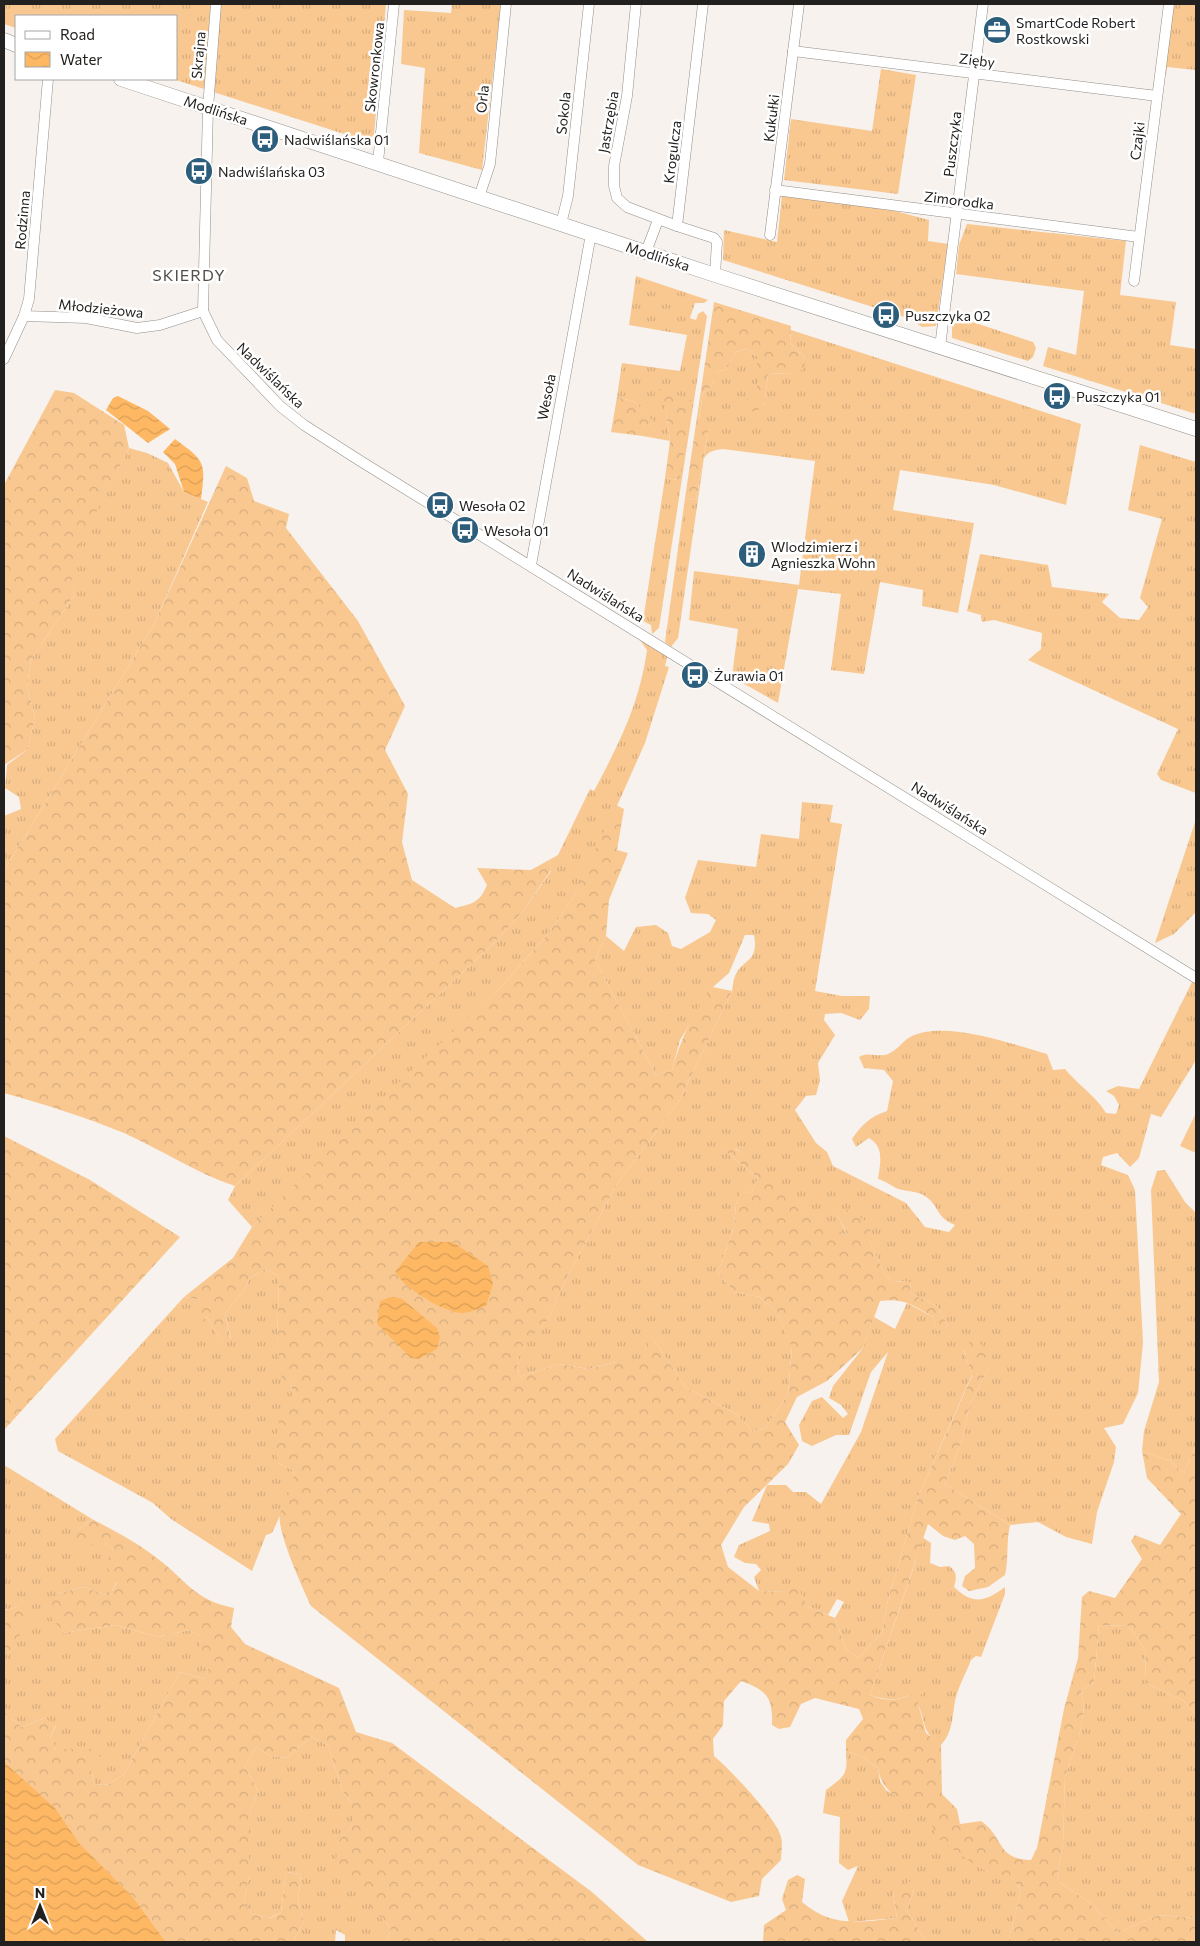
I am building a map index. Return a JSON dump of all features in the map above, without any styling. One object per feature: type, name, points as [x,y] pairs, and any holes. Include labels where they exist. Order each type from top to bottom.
[{"type":"main road","name":"Modlińska","points":[[124,80],[378,162],[715,275],[1196,429]]},
{"type":"street","name":"Skrajna","points":[[208,108],[216,4]]},
{"type":"street","name":"Skowronkowa","points":[[378,162],[394,4]]},
{"type":"street","name":"Orla","points":[[480,197],[490,164],[506,4]]},
{"type":"street","name":"Sokola","points":[[561,224],[568,196],[589,4]]},
{"type":"street","name":"Jastrzębia","points":[[636,4],[627,96],[614,166],[614,186],[617,198],[627,207],[677,226]]},
{"type":"street","name":"Krogulcza","points":[[677,226],[704,4]]},
{"type":"street","name":"Kukułki","points":[[770,235],[799,4]]},
{"type":"street","name":"Puszczyka","points":[[940,347],[983,4]]},
{"type":"street","name":"Czajki","points":[[1134,281],[1168,4]]},
{"type":"street","name":"Zięby","points":[[794,51],[1157,96]]},
{"type":"street","name":"Rodzinna","points":[[4,359],[24,316],[29,298],[48,80]]},
{"type":"street","name":"Nadwiślańska","points":[[208,108],[202,311],[217,340],[288,412],[362,462],[1196,978]]},
{"type":"street","name":"Zimorodka","points":[[775,190],[1139,237]]},
{"type":"street","points":[[646,252],[658,220]]},
{"type":"street","points":[[677,226],[714,238],[717,242],[715,275]]},
{"type":"street","name":"Wesoła","points":[[531,565],[591,234]]},
{"type":"street","name":"Młodzieżowa","points":[[24,316],[86,318],[137,328],[160,325],[202,311]]},
{"type":"green space","points":[[4,4],[386,4],[374,134],[369,142],[176,80],[178,80],[178,15],[15,15],[15,28],[4,24]]},
{"type":"green space","points":[[452,4],[501,4],[482,170],[419,153],[425,68],[401,64],[404,10],[451,13]]},
{"type":"green space","points":[[1172,4],[1196,4],[1196,70],[1167,67],[1166,75],[1163,74]]},
{"type":"green space","points":[[881,69],[916,75],[898,194],[784,180],[791,119],[872,131]]},
{"type":"green space","points":[[782,195],[895,211],[929,220],[928,241],[948,244],[936,326],[922,327],[911,319],[723,260],[724,230],[777,242]]},
{"type":"green space","points":[[967,224],[1126,241],[1120,295],[1176,302],[1170,345],[1196,349],[1196,414],[1043,366],[1048,347],[1076,355],[1084,291],[956,274],[959,245]]},
{"type":"green space","points":[[636,276],[708,300],[704,303],[695,303],[690,318],[696,320],[698,314],[703,311],[707,316],[659,628],[652,634],[651,625],[643,621],[665,478],[679,480],[665,405],[670,441],[643,436],[643,426],[654,423],[635,402],[617,397],[622,363],[680,371],[687,335],[629,325]]},
{"type":"green space","points":[[714,302],[791,326],[790,343],[806,359],[804,369],[794,373],[768,374],[764,408],[751,412],[747,398],[757,387],[757,356],[746,349],[736,352],[726,370],[718,371],[710,388],[703,393],[699,418],[706,423],[708,433],[696,500],[685,498]]},
{"type":"green space","points":[[952,312],[957,317],[1033,342],[1036,348],[1033,357],[1028,361],[952,338]]},
{"type":"green space","points":[[791,330],[1081,424],[1066,505],[994,485],[900,470],[893,510],[974,523],[958,613],[922,606],[923,590],[880,582],[864,674],[831,670],[841,594],[798,589],[778,703],[732,677],[738,629],[689,620],[694,571],[799,585],[815,461],[723,449],[712,451],[704,458],[678,638],[671,647],[665,642],[685,498],[696,500],[708,433],[699,419],[703,393],[710,388],[718,371],[726,370],[736,352],[746,349],[757,356],[757,387],[764,408],[768,374],[794,373],[806,359],[790,343]]},
{"type":"green space","points":[[657,388],[691,400],[680,480],[665,478],[670,441],[665,405],[653,400]]},
{"type":"green space","points":[[55,390],[74,393],[124,425],[129,448],[69,566],[75,594],[31,660],[27,686],[35,716],[28,749],[4,765],[4,485]]},
{"type":"green space","points":[[617,397],[635,402],[655,423],[643,426],[643,436],[611,432]]},
{"type":"green space","points":[[1140,445],[1196,462],[1196,793],[1161,780],[1157,774],[1178,729],[1028,660],[1041,649],[1042,633],[994,620],[982,622],[981,615],[967,611],[980,554],[1048,565],[1052,587],[1109,594],[1102,602],[1120,618],[1139,620],[1148,607],[1140,598],[1162,519],[1128,510]]},
{"type":"green space","points":[[129,448],[147,453],[168,463],[184,492],[208,502],[154,624],[4,871],[4,816],[21,809],[19,797],[5,788],[7,765],[28,749],[35,716],[27,686],[31,660],[75,594],[68,566]]},
{"type":"green space","points":[[226,466],[247,478],[254,501],[289,514],[286,528],[358,621],[405,706],[385,750],[408,794],[402,842],[412,880],[455,908],[467,905],[479,899],[482,895],[487,885],[477,868],[531,870],[549,860],[551,870],[524,910],[496,941],[235,1186],[207,1175],[124,1133],[64,1111],[4,1093],[4,871],[154,624]]},
{"type":"green space","points":[[622,627],[664,653],[667,657],[665,666],[669,667],[645,743],[596,853],[574,896],[548,934],[500,988],[252,1227],[228,1200],[235,1186],[496,941],[524,910],[551,871],[549,860],[558,855],[590,789],[594,791],[634,706],[647,650],[640,640]]},
{"type":"green space","points":[[802,802],[833,805],[830,822],[842,824],[815,991],[842,996],[870,996],[869,1009],[860,1020],[841,1013],[825,1014],[824,1020],[835,1035],[818,1063],[820,1080],[816,1095],[806,1096],[795,1110],[816,1143],[827,1152],[833,1166],[906,1203],[925,1227],[949,1232],[955,1225],[944,1218],[925,1196],[896,1188],[878,1179],[880,1156],[877,1146],[869,1138],[856,1147],[852,1139],[867,1122],[887,1111],[893,1081],[884,1070],[864,1068],[859,1057],[863,1055],[888,1054],[912,1036],[926,1032],[960,1032],[979,1035],[1047,1054],[1053,1070],[1065,1069],[1097,1101],[1106,1113],[1116,1114],[1119,1105],[1114,1096],[1106,1091],[1118,1086],[1139,1089],[1193,980],[1196,983],[1196,1060],[1161,1117],[1151,1114],[1139,1158],[1130,1167],[1117,1153],[1103,1157],[1101,1165],[1128,1175],[1135,1190],[1143,1343],[1138,1393],[1123,1424],[1104,1428],[1116,1447],[1114,1462],[1097,1512],[1092,1544],[1066,1537],[1038,1522],[1010,1525],[945,1484],[962,1440],[970,1404],[989,1368],[964,1350],[972,1375],[919,1494],[888,1600],[882,1633],[858,1658],[846,1649],[835,1618],[844,1602],[837,1599],[828,1615],[807,1606],[784,1592],[759,1591],[754,1577],[761,1570],[756,1564],[745,1563],[734,1557],[739,1545],[770,1531],[769,1524],[752,1521],[767,1485],[786,1485],[793,1492],[806,1492],[821,1504],[861,1432],[888,1352],[871,1372],[849,1435],[836,1435],[812,1446],[802,1441],[799,1425],[812,1401],[822,1397],[843,1418],[848,1414],[841,1405],[829,1398],[833,1386],[863,1348],[874,1317],[895,1329],[907,1303],[933,1317],[937,1331],[948,1326],[937,1306],[911,1294],[910,1282],[891,1281],[885,1275],[869,1240],[837,1214],[848,1236],[831,1230],[762,1169],[736,1149],[725,1151],[758,1178],[751,1193],[741,1192],[736,1204],[734,1227],[718,1272],[734,1292],[760,1297],[777,1312],[792,1347],[788,1394],[764,1429],[752,1431],[735,1413],[686,1388],[652,1337],[646,1340],[645,1362],[616,1362],[589,1369],[559,1364],[519,1377],[517,1360],[529,1338],[548,1320],[565,1281],[617,1184],[679,1101],[732,991],[735,976],[738,970],[752,956],[755,944],[754,935],[745,935],[729,973],[713,987],[680,1040],[672,1070],[656,1075],[595,960],[606,936],[624,951],[636,927],[656,925],[668,933],[672,946],[681,949],[710,932],[716,920],[708,914],[691,913],[685,898],[698,860],[756,867],[761,834],[799,839]]},
{"type":"green space","points":[[616,805],[624,809],[617,850],[628,853],[609,900],[606,936],[595,960],[656,1075],[672,1070],[688,1026],[699,1006],[713,987],[732,991],[679,1101],[617,1184],[565,1281],[548,1320],[529,1339],[517,1360],[519,1377],[559,1364],[589,1369],[616,1362],[644,1362],[646,1339],[652,1337],[686,1388],[735,1413],[752,1431],[764,1429],[788,1394],[792,1348],[777,1312],[760,1297],[734,1292],[718,1272],[734,1227],[736,1204],[741,1191],[751,1193],[758,1178],[725,1151],[725,1144],[747,1156],[814,1215],[836,1230],[848,1235],[837,1214],[842,1210],[850,1210],[871,1225],[869,1240],[885,1275],[891,1281],[910,1282],[911,1294],[937,1306],[948,1326],[937,1332],[933,1317],[908,1303],[889,1300],[880,1301],[863,1348],[827,1381],[797,1397],[785,1422],[799,1445],[788,1464],[744,1507],[721,1545],[728,1567],[759,1591],[784,1592],[790,1585],[798,1587],[807,1606],[835,1618],[846,1649],[858,1658],[882,1633],[888,1600],[919,1494],[972,1376],[964,1349],[974,1337],[984,1348],[989,1368],[970,1404],[962,1440],[945,1484],[1010,1525],[1005,1575],[988,1587],[969,1591],[962,1586],[965,1576],[975,1568],[974,1544],[965,1536],[955,1540],[943,1536],[928,1524],[870,1695],[890,1700],[910,1695],[912,1688],[920,1686],[924,1691],[917,1700],[926,1733],[941,1745],[942,1794],[957,1809],[960,1824],[981,1821],[994,1834],[1006,1852],[1020,1859],[1031,1860],[1037,1848],[1064,1709],[1078,1658],[1082,1597],[1089,1591],[1115,1598],[1142,1559],[1131,1541],[1135,1535],[1160,1545],[1181,1514],[1147,1478],[1142,1451],[1170,1461],[1184,1473],[1196,1445],[1196,1715],[1184,1701],[1146,1683],[1145,1650],[1129,1626],[1099,1625],[1094,1683],[1081,1691],[1084,1707],[1080,1732],[1065,1776],[1063,1844],[1057,1876],[1062,1885],[1087,1900],[1118,1933],[1158,1915],[1196,1918],[1196,1942],[1008,1942],[1021,1891],[1017,1884],[1009,1877],[986,1871],[937,1838],[931,1824],[924,1815],[888,1790],[882,1781],[878,1768],[862,1757],[846,1751],[846,1740],[863,1719],[859,1709],[815,1698],[801,1704],[790,1727],[779,1729],[772,1725],[771,1708],[767,1696],[757,1688],[741,1681],[724,1701],[723,1725],[713,1739],[714,1756],[741,1783],[771,1819],[781,1837],[782,1849],[781,1860],[762,1879],[759,1896],[731,1902],[638,1865],[311,1606],[291,1560],[280,1522],[280,1514],[292,1488],[294,1477],[293,1470],[278,1463],[275,1451],[279,1420],[288,1413],[292,1404],[291,1382],[282,1379],[277,1343],[279,1276],[265,1269],[250,1278],[244,1290],[225,1313],[231,1340],[217,1335],[207,1317],[198,1323],[194,1313],[200,1300],[184,1297],[233,1258],[252,1227],[399,1082],[500,988],[548,934],[574,896]]},
{"type":"green space","points":[[1196,819],[1196,912],[1174,934],[1155,943]]},
{"type":"green space","points":[[1196,1113],[1196,1153],[1180,1146]]},
{"type":"green space","points":[[4,1136],[90,1180],[180,1237],[4,1430]]},
{"type":"green space","points":[[1165,1170],[1185,1202],[1196,1213],[1196,1445],[1184,1473],[1170,1461],[1142,1451],[1144,1431],[1159,1382],[1151,1190],[1157,1171]]},
{"type":"green space","points":[[265,1269],[279,1276],[277,1343],[291,1382],[293,1407],[286,1417],[278,1463],[293,1470],[295,1483],[272,1533],[266,1535],[252,1571],[171,1519],[153,1503],[58,1451],[55,1439],[184,1297],[200,1300],[199,1322],[207,1317],[217,1335],[231,1339],[225,1313],[244,1290],[250,1278]]},
{"type":"green space","points":[[4,1465],[92,1519],[78,1530],[96,1543],[105,1543],[113,1550],[117,1582],[109,1596],[84,1587],[59,1593],[63,1633],[116,1625],[158,1637],[189,1630],[200,1636],[211,1663],[205,1679],[180,1672],[124,1774],[109,1784],[95,1785],[91,1769],[56,1750],[50,1737],[56,1726],[44,1718],[22,1727],[4,1712],[4,1656],[15,1647],[18,1607],[4,1610]]},
{"type":"green space","points":[[92,1519],[150,1553],[200,1595],[234,1608],[231,1627],[245,1644],[339,1688],[356,1732],[392,1743],[592,1892],[648,1942],[387,1942],[391,1928],[372,1909],[353,1879],[335,1870],[338,1841],[352,1826],[352,1803],[343,1792],[328,1745],[311,1737],[287,1758],[270,1756],[256,1747],[245,1766],[258,1791],[249,1814],[249,1877],[244,1903],[252,1914],[271,1918],[281,1912],[286,1872],[301,1874],[298,1902],[304,1921],[293,1942],[166,1942],[133,1897],[4,1769],[4,1712],[22,1727],[44,1718],[56,1725],[50,1737],[56,1750],[88,1747],[103,1759],[91,1769],[95,1785],[109,1784],[124,1774],[180,1672],[205,1679],[210,1663],[198,1657],[200,1636],[189,1630],[158,1637],[116,1625],[63,1633],[45,1609],[59,1593],[84,1587],[109,1596],[117,1583],[105,1564],[113,1550],[105,1543],[96,1543],[71,1557],[78,1530]]},
{"type":"green space","points":[[922,1537],[931,1543],[930,1563],[940,1567],[949,1566],[952,1568],[956,1575],[954,1587],[967,1597],[973,1599],[985,1598],[1005,1587],[1005,1594],[981,1657],[976,1656],[971,1660],[960,1685],[950,1730],[941,1745],[929,1734],[919,1707],[910,1695],[890,1699],[870,1695]]},
{"type":"green space","points":[[18,1607],[28,1615],[15,1647],[4,1656],[4,1610]]},
{"type":"green space","points":[[1099,1625],[1129,1626],[1145,1650],[1146,1683],[1184,1701],[1196,1715],[1196,1918],[1158,1915],[1118,1933],[1087,1900],[1062,1885],[1057,1876],[1063,1844],[1065,1776],[1080,1732],[1084,1707],[1081,1691],[1094,1683]]},
{"type":"green space","points":[[311,1737],[328,1745],[343,1792],[352,1803],[352,1826],[338,1841],[348,1866],[366,1898],[391,1928],[387,1942],[345,1942],[345,1935],[336,1930],[335,1942],[293,1942],[304,1921],[298,1902],[301,1874],[286,1872],[281,1912],[270,1918],[252,1914],[244,1903],[249,1877],[249,1814],[258,1791],[245,1766],[256,1747],[270,1756],[287,1758]]},
{"type":"green space","points":[[846,1751],[862,1757],[878,1768],[880,1781],[886,1790],[924,1812],[934,1826],[968,1858],[986,1871],[1008,1875],[1015,1881],[1021,1891],[1008,1942],[926,1942],[907,1910],[914,1890],[893,1893],[897,1918],[849,1922],[842,1901],[858,1866],[848,1870],[839,1863],[840,1817],[823,1813],[826,1790],[841,1778],[846,1770]]},
{"type":"green space","points":[[797,1875],[805,1879],[802,1902],[824,1916],[835,1920],[859,1922],[897,1918],[893,1893],[912,1880],[914,1890],[907,1910],[926,1942],[763,1942],[764,1925],[786,1910],[782,1899],[788,1880]]},
{"type":"water","points":[[118,396],[148,411],[170,429],[148,443],[106,410],[113,398]]},
{"type":"water","points":[[175,439],[192,452],[201,463],[203,477],[201,499],[184,492],[175,464],[163,452]]},
{"type":"water","points":[[419,1242],[453,1242],[488,1266],[493,1284],[486,1306],[466,1313],[455,1312],[425,1299],[407,1285],[395,1272]]},
{"type":"water","points":[[390,1297],[401,1298],[437,1328],[440,1337],[437,1349],[419,1359],[411,1358],[377,1324],[380,1301]]},
{"type":"water","points":[[4,1762],[55,1808],[79,1843],[133,1897],[166,1942],[4,1942]]},
{"type":"place","name":"SmartCode Robert Rostkowski","points":[[997,30]]},
{"type":"place","name":"Nadwiślańska 01","points":[[265,139]]},
{"type":"place","name":"Nadwiślańska 03","points":[[199,171]]},
{"type":"place","name":"Puszczyka 02","points":[[886,315]]},
{"type":"place","name":"Puszczyka 01","points":[[1057,396]]},
{"type":"place","name":"Wesoła 02","points":[[440,505]]},
{"type":"place","name":"Wesoła 01","points":[[465,530]]},
{"type":"place","name":"Wlodzimierz i Agnieszka Wohn","points":[[752,554]]},
{"type":"place","name":"Żurawia 01","points":[[695,675]]},
{"type":"district","name":"SKIERDY","points":[[189,274]]}]
